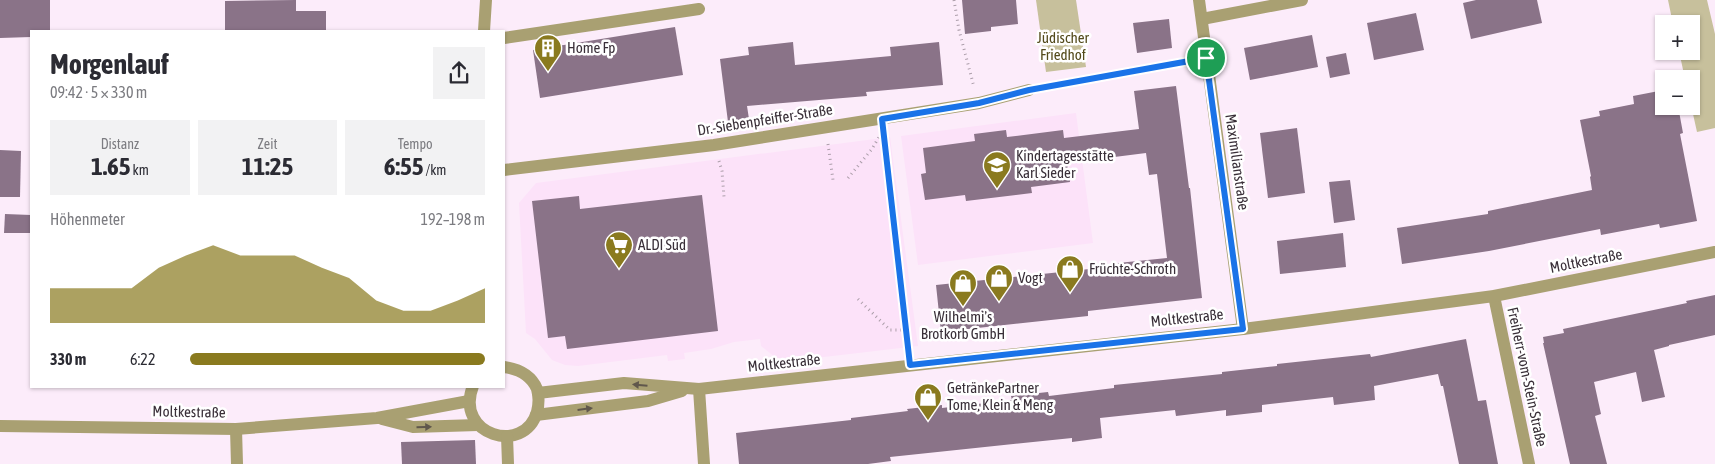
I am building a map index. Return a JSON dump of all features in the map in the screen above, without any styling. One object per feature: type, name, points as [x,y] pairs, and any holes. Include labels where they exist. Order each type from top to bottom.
[{"type":"street","points":[[484,30],[485,0]]},
{"type":"street","name":"Maximilianstraße","points":[[1200,0],[1206,58],[1243,329]]},
{"type":"street","points":[[1202,19],[1302,0]]},
{"type":"street","points":[[505,38],[699,9]]},
{"type":"street","name":"Dr.-Siebenpfeiffer-Straße","points":[[505,170],[714,145],[979,103],[1029,90]]},
{"type":"street","name":"Moltkestraße","points":[[536,415],[648,402],[694,389],[1243,329],[1494,296],[1715,252]]},
{"type":"street","name":"Freiherr-vom-Stein-Straße","points":[[1494,296],[1529,464]]},
{"type":"street","points":[[505,367],[522,372],[530,378],[538,393],[539,400],[536,415],[527,428],[518,434],[507,436],[508,464]]},
{"type":"street","name":"Moltkestraße","points":[[538,393],[624,383],[694,389]]},
{"type":"street","points":[[472,388],[469,401],[472,417],[478,426]]},
{"type":"street","points":[[694,389],[704,464]]},
{"type":"street","name":"Moltkestraße","points":[[0,426],[236,429],[377,418],[469,401]]},
{"type":"street","name":"Moltkestraße","points":[[377,418],[413,428],[478,426],[491,434],[507,436]]},
{"type":"street","points":[[236,429],[236,464]]},
{"type":"path","points":[[954,0],[959,30],[979,103]]},
{"type":"path","points":[[1029,90],[1206,58]]},
{"type":"path","points":[[827,127],[833,180]]},
{"type":"path","points":[[848,178],[872,149],[883,129],[910,365]]},
{"type":"path","points":[[714,145],[722,171],[724,197]]},
{"type":"path","points":[[858,299],[890,330],[906,330]]},
{"type":"shaded area","name":"Kindertagesstätte Karl Sieder","points":[[1076,113],[1093,243],[918,265],[901,136]]},
{"type":"shaded area","points":[[890,137],[918,346],[781,362],[761,346],[760,339],[734,342],[711,349],[684,353],[685,359],[668,361],[667,355],[578,366],[565,365],[552,360],[535,339],[526,333],[519,203],[536,183]]},
{"type":"green space","name":"Jüdischer Friedhof","points":[[1036,0],[1076,0],[1086,67],[1046,72]]},
{"type":"green space","points":[[1668,0],[1707,0],[1715,34],[1715,128],[1697,132],[1693,115],[1700,115],[1700,70],[1683,70],[1681,60],[1700,60],[1700,15],[1671,15]]},
{"type":"building","points":[[0,0],[50,0],[50,30],[30,30],[30,37],[0,38]]},
{"type":"building","points":[[296,0],[296,11],[326,11],[326,30],[225,30],[225,1]]},
{"type":"building","points":[[962,0],[1016,0],[1018,24],[991,27],[991,31],[965,34]]},
{"type":"building","points":[[1476,0],[1537,0],[1542,23],[1471,39],[1463,3]]},
{"type":"building","points":[[1416,13],[1424,50],[1374,60],[1367,23]]},
{"type":"building","points":[[1169,19],[1172,48],[1137,53],[1133,23]]},
{"type":"building","points":[[675,27],[683,75],[540,98],[533,50]]},
{"type":"building","points":[[1312,35],[1318,67],[1250,80],[1244,48]]},
{"type":"building","points":[[793,42],[795,65],[891,56],[890,47],[939,42],[943,85],[866,92],[867,96],[747,106],[749,119],[728,122],[720,59],[749,55],[748,47]]},
{"type":"building","points":[[1346,53],[1350,74],[1330,78],[1326,57]]},
{"type":"building","points":[[1176,86],[1202,298],[1088,311],[1088,316],[941,332],[936,285],[1118,266],[1118,263],[1167,258],[1157,174],[1149,175],[1146,153],[1067,163],[1070,182],[1031,187],[1032,193],[966,201],[965,195],[925,200],[921,174],[926,173],[923,148],[975,141],[974,134],[1006,130],[1007,137],[1063,130],[1064,138],[1139,129],[1134,91]]},
{"type":"building","points":[[1655,92],[1655,115],[1680,115],[1683,133],[1680,134],[1697,221],[1660,228],[1659,224],[1601,235],[1600,229],[1489,251],[1402,264],[1397,228],[1488,214],[1488,211],[1592,190],[1580,120],[1600,116],[1599,111],[1634,104],[1633,96]]},
{"type":"building","points":[[1297,128],[1305,193],[1268,198],[1260,133]]},
{"type":"building","points":[[0,150],[21,151],[20,197],[0,197]]},
{"type":"building","points":[[1350,180],[1355,220],[1334,223],[1329,182]]},
{"type":"building","points":[[702,195],[718,331],[567,349],[565,336],[548,338],[532,201],[579,196],[580,209]]},
{"type":"building","points":[[5,214],[30,215],[30,233],[4,233]]},
{"type":"building","points":[[1343,233],[1346,267],[1280,274],[1277,241]]},
{"type":"building","points":[[1715,295],[1715,335],[1654,350],[1665,397],[1642,402],[1636,372],[1594,382],[1601,414],[1595,416],[1607,464],[1570,464],[1543,337],[1564,333],[1563,329],[1687,303],[1686,301]]},
{"type":"building","points":[[1466,339],[1478,401],[1486,400],[1498,464],[1459,464],[1443,386],[1441,386],[1438,374],[1374,386],[1375,400],[1334,405],[1333,397],[1262,405],[1262,412],[1226,416],[1226,410],[1176,416],[1175,410],[1100,418],[1102,438],[1072,442],[1072,438],[890,457],[891,461],[868,464],[739,464],[736,433],[851,420],[851,418],[908,411],[907,409],[942,405],[942,408],[1012,400],[1011,396],[1048,392],[1049,396],[1114,388],[1114,385],[1222,374],[1222,372],[1277,366],[1277,364],[1370,354],[1371,357]]},
{"type":"building","points":[[475,440],[476,464],[402,464],[401,442]]},
{"type":"place","name":"Home Fp","points":[[548,72]]},
{"type":"place","name":"Kindertagesstätte Karl Sieder","points":[[997,189]]},
{"type":"place","name":"ALDI Süd","points":[[619,269]]},
{"type":"place","name":"Früchte-Schroth","points":[[1070,293]]},
{"type":"place","name":"Vogt","points":[[999,302]]},
{"type":"place","name":"Wilhelmi's Brotkorb GmbH","points":[[963,307]]},
{"type":"place","name":"GetränkePartner Tome, Klein & Meng","points":[[928,421]]},
{"type":"route","points":[[1206,58],[1243,329],[910,365],[882,119],[979,103],[1029,90],[1206,58]]}]
